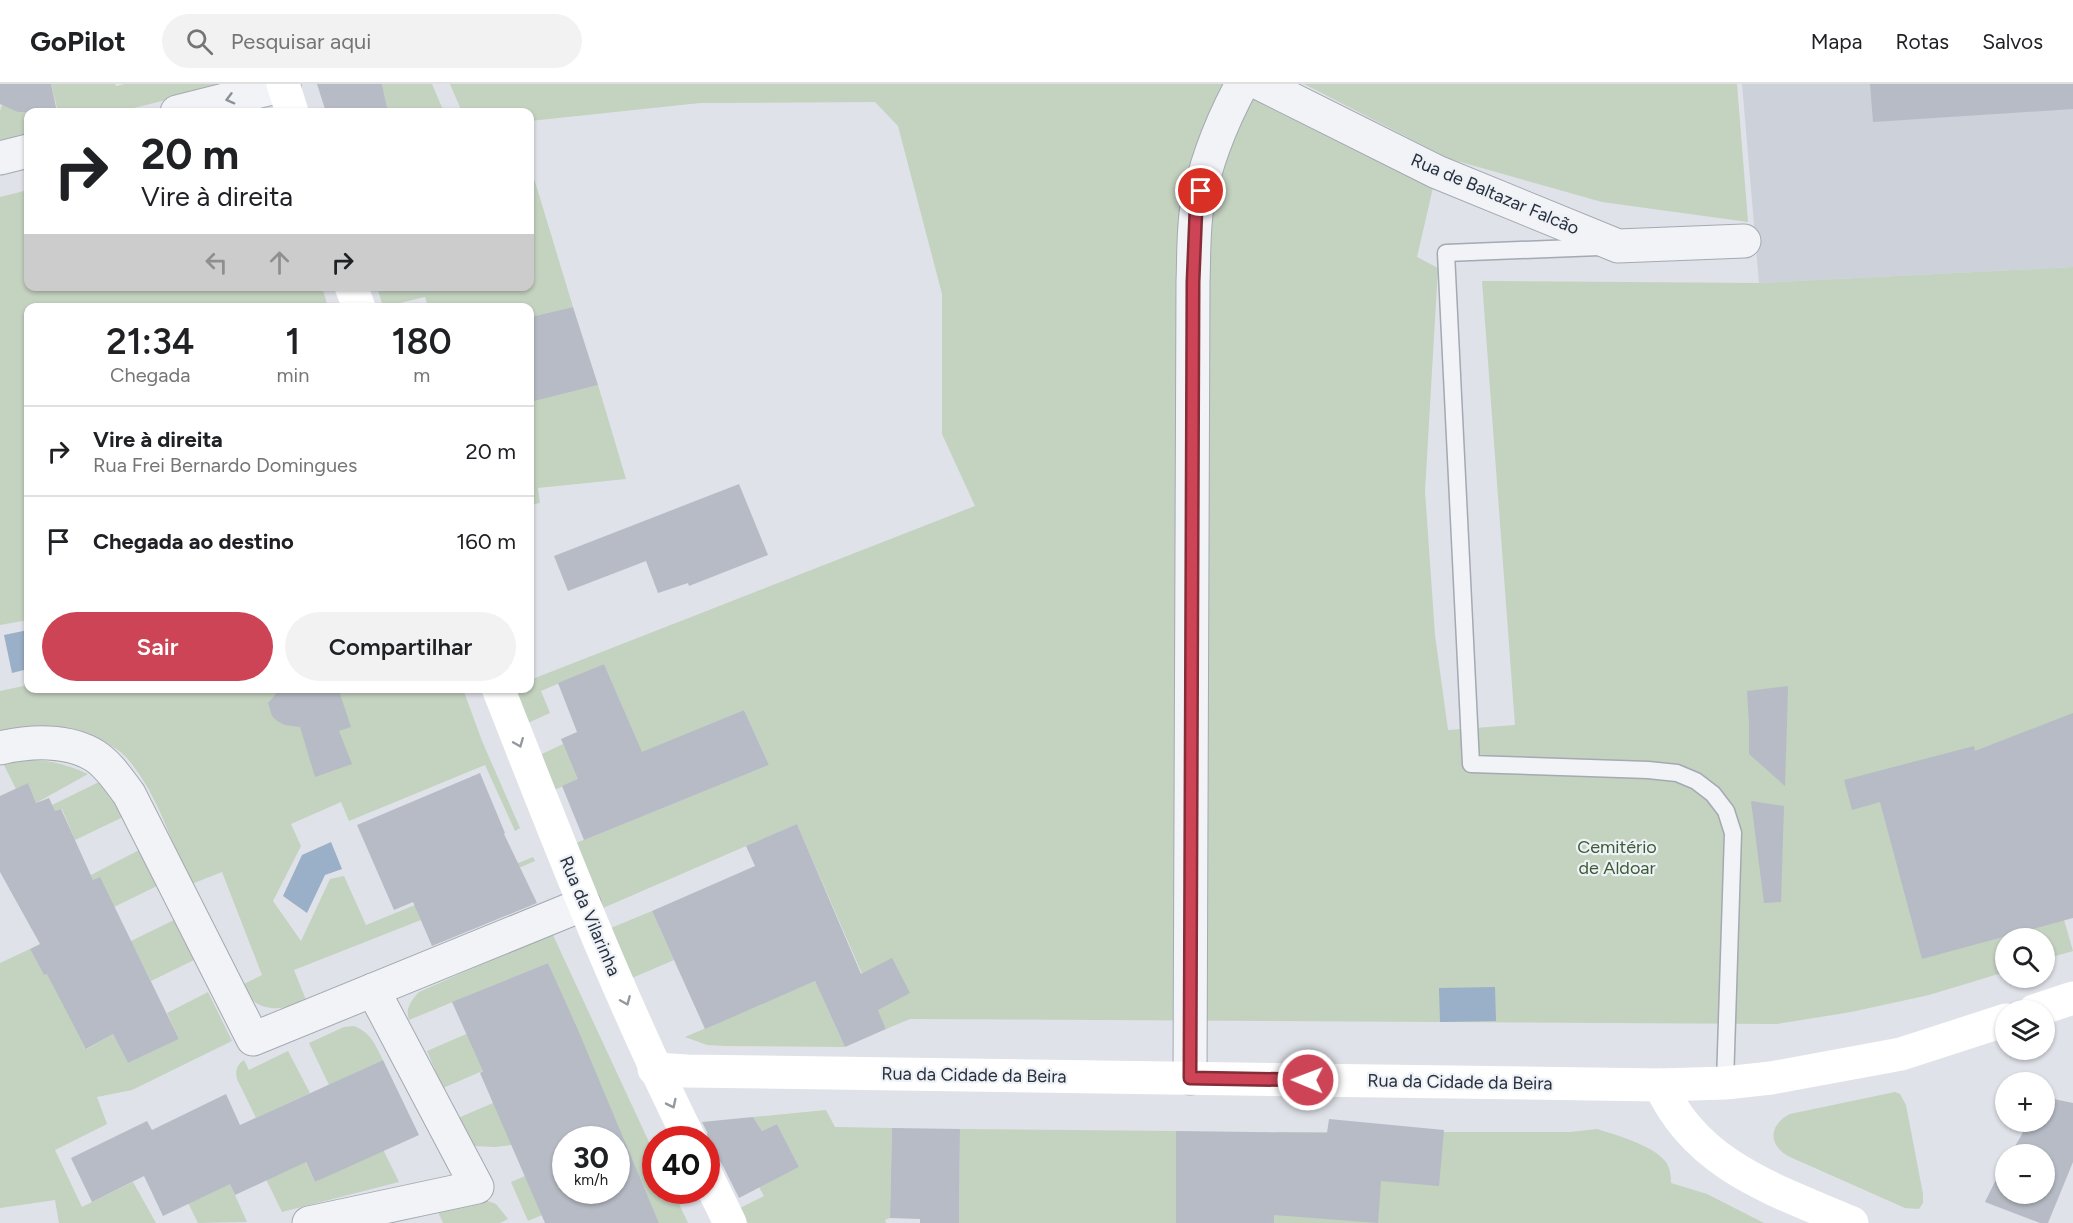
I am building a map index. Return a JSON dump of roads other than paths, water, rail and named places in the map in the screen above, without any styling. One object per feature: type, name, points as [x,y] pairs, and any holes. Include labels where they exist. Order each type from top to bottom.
[{"type":"street","points":[[1190,1078],[1193,282],[1196,209],[1215,140],[1242,84]]},
{"type":"street","name":"Rua de Baltazar Falcão","points":[[1261,84],[1437,172],[1618,246],[1744,240]]},
{"type":"street","points":[[201,108],[286,94]]},
{"type":"street","points":[[0,158],[24,152]]},
{"type":"street","name":"Rua da Vilarinha","points":[[500,693],[584,904],[654,1069],[683,1126]]},
{"type":"street","points":[[0,748],[38,743],[67,745],[95,756],[114,774],[129,794],[253,1039],[584,904]]},
{"type":"street","points":[[309,1223],[477,1187],[373,990]]},
{"type":"street","points":[[2055,1005],[2073,999]]},
{"type":"street","name":"Rua da Cidade da Beira","points":[[654,1069],[1660,1085],[1725,1083],[1771,1078],[1901,1054],[1995,1024]]},
{"type":"street","points":[[1660,1085],[1670,1106],[1710,1152],[1753,1181],[1852,1223]]},
{"type":"street","points":[[720,1203],[730,1223]]},
{"type":"lane","points":[[1618,246],[1446,253],[1471,764],[1677,773],[1696,781],[1713,794],[1726,811],[1733,833],[1725,1083]]},
{"type":"water","points":[[24,631],[24,670],[12,673],[4,635]]},
{"type":"water","points":[[331,842],[342,869],[325,875],[307,913],[283,896],[302,855]]},
{"type":"water","points":[[1495,987],[1496,1021],[1440,1022],[1439,988]]},
{"type":"park label","name":"Cemitério de Aldoar","points":[[1617,858]]}]
